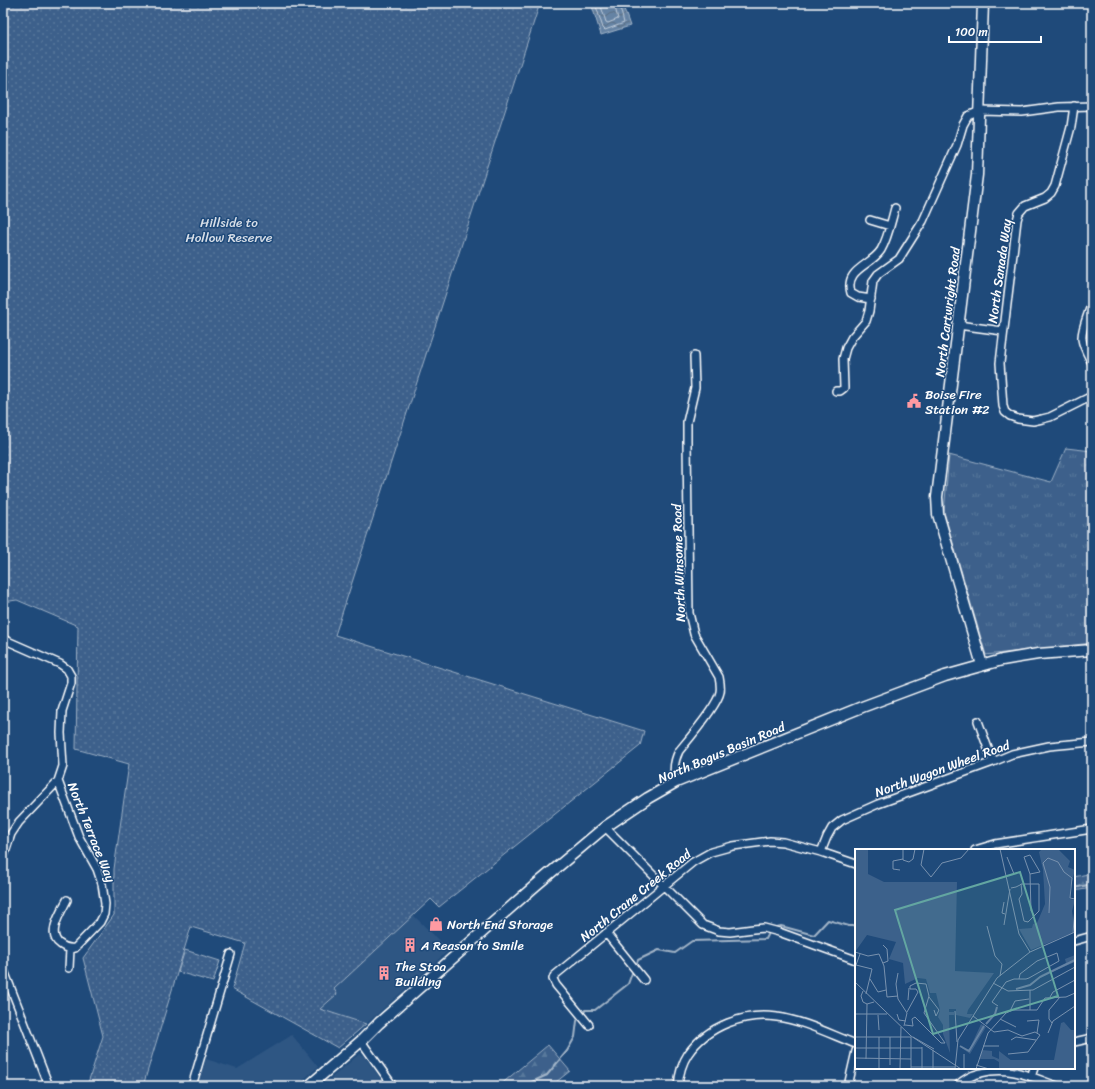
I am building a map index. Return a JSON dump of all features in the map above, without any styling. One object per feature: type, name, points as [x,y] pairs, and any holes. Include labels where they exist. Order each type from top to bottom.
[{"type":"street","name":"North Cartwright Road","points":[[982,665],[938,514],[937,497],[977,176],[983,3]]},
{"type":"street","name":"North Sanada Way","points":[[1074,106],[1071,127],[1055,186],[1051,193],[1045,198],[1025,206],[1017,220],[1000,363],[1003,406],[1005,412],[1018,419],[1033,421],[1050,417],[1092,396]]},
{"type":"street","points":[[836,391],[840,391],[844,388],[843,359],[846,348],[852,337],[866,321],[873,281],[878,274],[899,259],[923,221],[957,145],[963,125],[968,116],[980,111],[1022,112],[1059,107],[1092,106]]},
{"type":"street","points":[[871,299],[858,297],[851,293],[849,286],[852,276],[856,270],[875,258],[885,242],[895,208]]},
{"type":"street","points":[[870,220],[890,226]]},
{"type":"street","points":[[1092,302],[1082,339],[1085,349],[1092,362]]},
{"type":"street","points":[[958,325],[1003,331]]},
{"type":"street","name":"North Winsome Road","points":[[676,782],[674,768],[676,756],[714,706],[720,693],[721,684],[694,634],[690,613],[687,422],[695,388],[694,356]]},
{"type":"street","points":[[3,639],[60,664],[67,669],[71,676],[71,683],[62,711],[61,733],[63,766],[58,781],[20,822],[11,834],[3,859]]},
{"type":"street","name":"North Bogus Basin Road","points":[[309,1086],[536,885],[605,828],[648,798],[676,782],[945,676],[1002,660],[1038,654],[1092,650]]},
{"type":"street","points":[[978,721],[993,762]]},
{"type":"street","name":"North Wagon Wheel Road","points":[[821,852],[832,828],[842,820],[878,804],[1012,754],[1050,746],[1092,742]]},
{"type":"street","name":"North Terrace Way","points":[[58,781],[79,837],[97,869],[102,884],[105,904],[104,914],[100,922],[75,948],[70,949]]},
{"type":"street","points":[[605,828],[703,925],[719,931],[730,932],[753,928],[764,928],[855,960]]},
{"type":"street","points":[[978,849],[995,844],[1092,829]]},
{"type":"street","name":"North Crane Creek Road","points":[[589,1025],[553,979],[557,973],[693,862],[711,852],[733,846],[770,841],[783,842],[821,852],[855,864]]},
{"type":"street","points":[[67,900],[54,930],[54,937],[64,947],[70,949],[69,968]]},
{"type":"street","points":[[606,933],[644,980]]},
{"type":"street","points":[[1075,941],[1092,936]]},
{"type":"street","points":[[192,1086],[231,954]]},
{"type":"street","points":[[3,968],[48,1086]]},
{"type":"street","points":[[678,1086],[681,1068],[687,1055],[696,1043],[715,1029],[736,1020],[757,1016],[777,1017],[795,1021],[855,1044]]},
{"type":"street","points":[[1075,1042],[1092,1038]]},
{"type":"street","points":[[361,1041],[393,1086]]},
{"type":"street","points":[[848,1086],[855,1055]]},
{"type":"street","points":[[957,1086],[972,1075],[1003,1069],[1017,1072],[1057,1086]]},
{"type":"street","points":[[1030,1077],[1034,1069]]},
{"type":"shaded area","points":[[413,915],[449,950],[366,1024],[320,1009],[336,994],[333,990]]},
{"type":"shaded area","points":[[292,1035],[318,1067],[296,1086],[197,1086],[206,1059],[237,1069]]},
{"type":"shaded area","points":[[360,1054],[364,1056],[386,1086],[322,1086],[357,1056]]},
{"type":"green space","name":"Hillside to Hollow Reserve","points":[[3,3],[540,3],[335,635],[644,731],[640,746],[439,907],[431,899],[334,989],[337,994],[320,1009],[366,1024],[338,1048],[232,989],[245,943],[191,927],[143,1086],[87,1086],[103,1036],[83,958],[114,915],[114,869],[129,764],[76,749],[78,626],[17,600],[3,602]]},
{"type":"green space","points":[[1066,448],[1092,451],[1092,643],[986,655],[944,512],[949,455],[1051,482]]},
{"type":"green space","points":[[1092,873],[1092,888],[1075,891],[1075,877]]},
{"type":"green space","points":[[185,950],[220,961],[213,982],[178,972]]},
{"type":"green space","points":[[548,1045],[570,1071],[551,1086],[499,1086]]},
{"type":"water","points":[[591,3],[622,3],[630,26],[601,35]]},
{"type":"waterway","points":[[1075,888],[1092,884]]},
{"type":"waterway","points":[[773,928],[781,926],[814,935],[828,920],[849,926],[855,926]]},
{"type":"waterway","points":[[637,963],[638,960],[659,950],[675,953],[692,941],[766,939],[768,935]]},
{"type":"waterway","points":[[585,1011],[595,1010],[628,984],[632,973]]},
{"type":"waterway","points":[[523,1086],[547,1075],[567,1051],[575,1037],[578,1019]]},
{"type":"place","name":"Boise Fire Station #2","points":[[914,401]]},
{"type":"place","name":"North End Storage","points":[[436,924]]},
{"type":"place","name":"A Reason to Smile","points":[[410,945]]},
{"type":"place","name":"The Stoa Building","points":[[384,973]]}]
